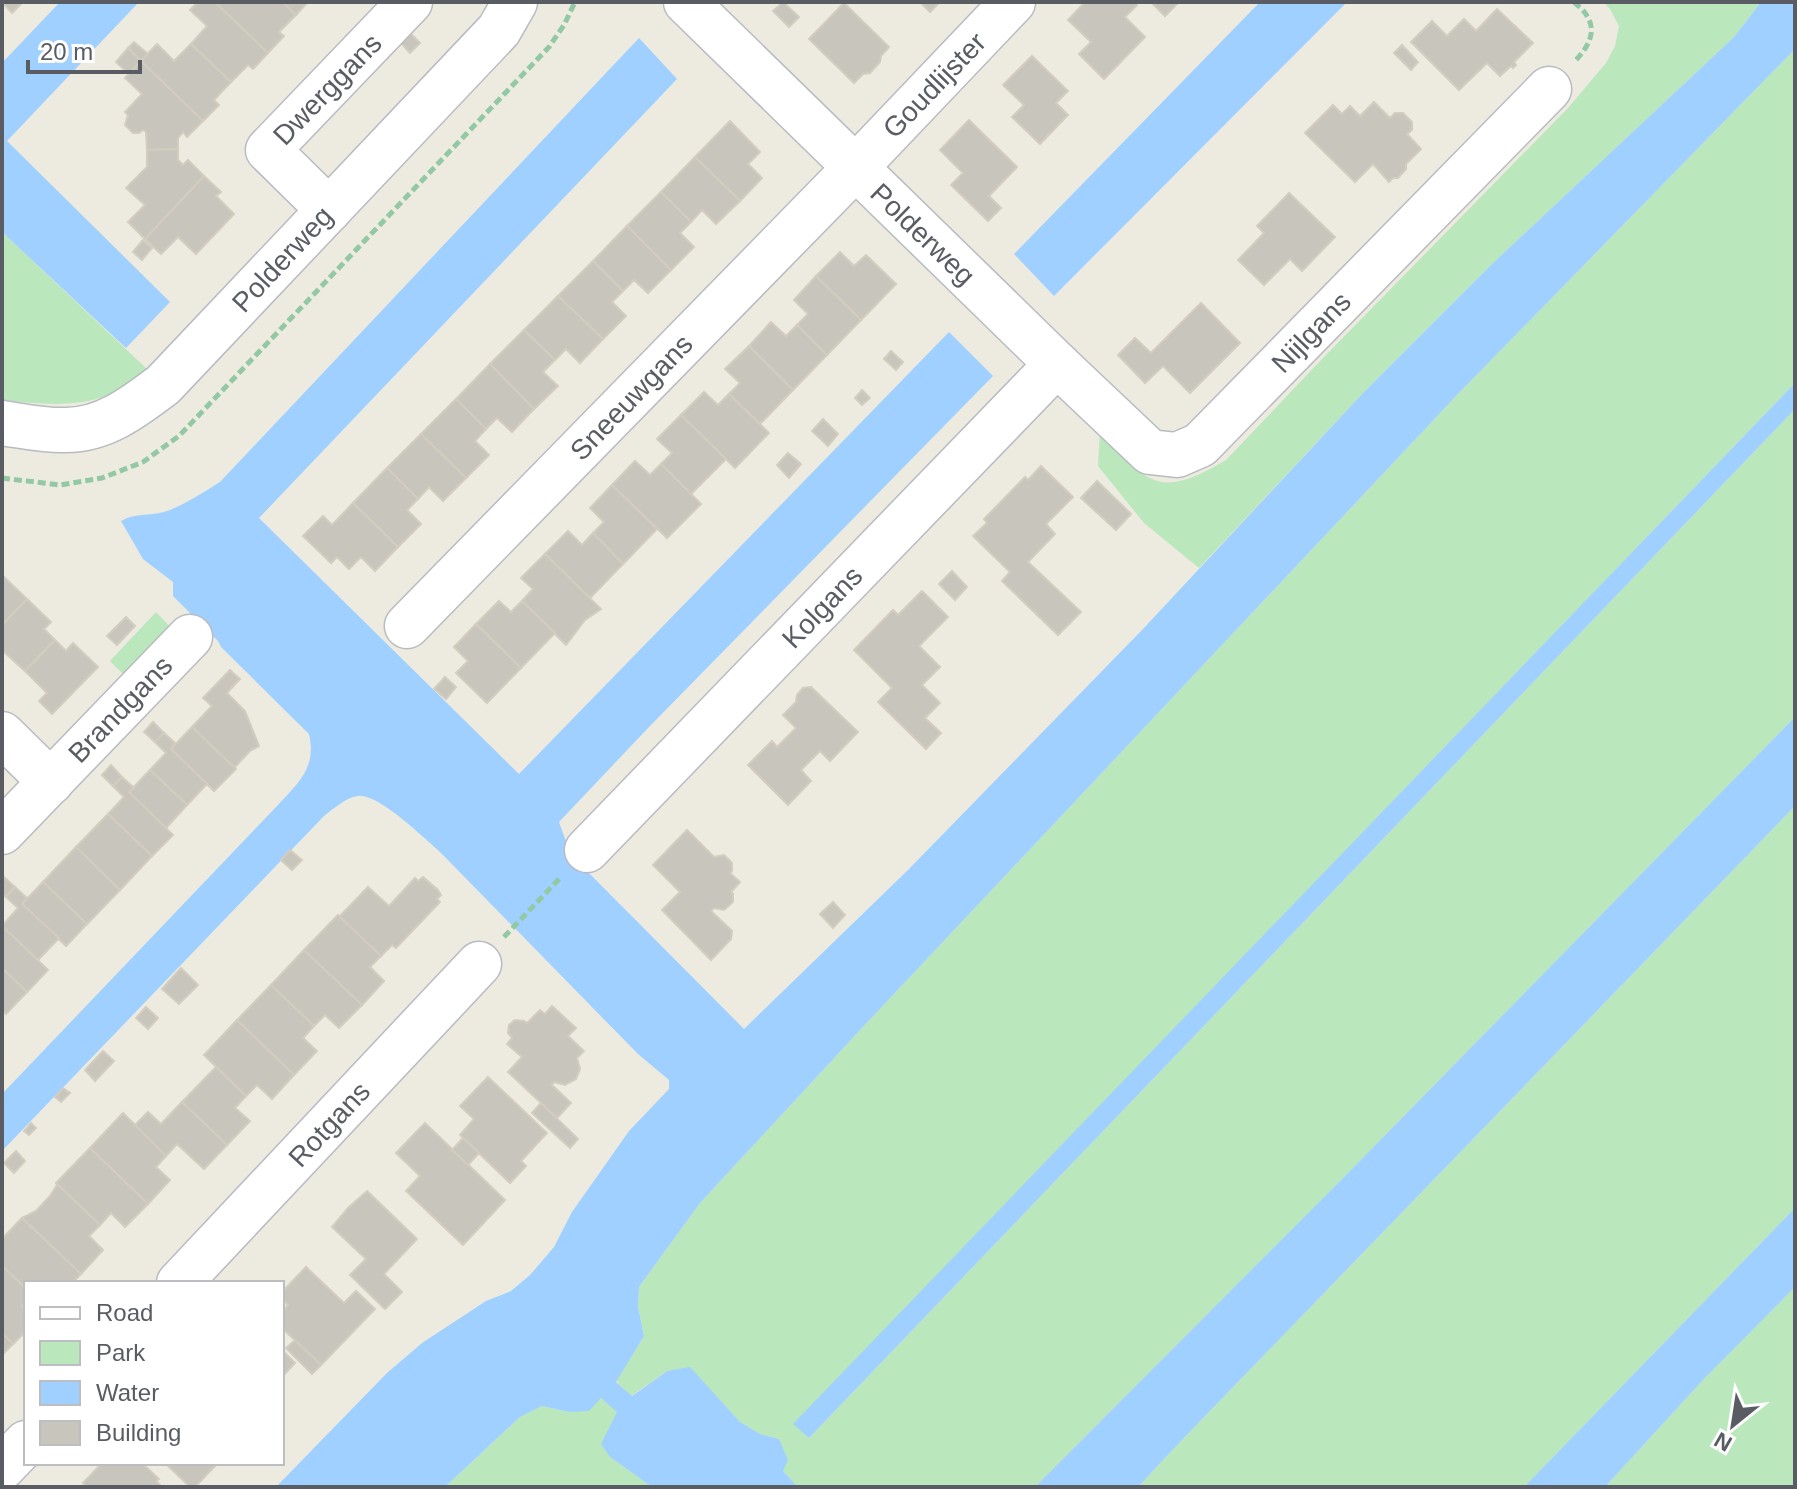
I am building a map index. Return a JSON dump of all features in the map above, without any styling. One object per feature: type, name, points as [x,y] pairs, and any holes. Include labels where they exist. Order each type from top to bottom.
[{"type":"street","name":"Dwerggans","points":[[329,210],[268,150],[410,2]]},
{"type":"street","name":"Polderweg","points":[[2,423],[64,430],[84,429],[112,420],[163,385],[499,30],[515,2]]},
{"type":"street","name":"Polderweg","points":[[686,2],[1057,364]]},
{"type":"street","name":"Goudlijster","points":[[855,168],[1013,2]]},
{"type":"street","name":"Nijlgans","points":[[1057,364],[1150,452],[1177,455],[1200,445],[1549,89]]},
{"type":"street","name":"Sneeuwgans","points":[[407,626],[855,168]]},
{"type":"street","name":"Kolgans","points":[[578,860],[1057,364]]},
{"type":"street","name":"Brandgans","points":[[2,832],[190,637]]},
{"type":"street","name":"Brandgans","points":[[2,734],[51,782]]},
{"type":"street","name":"Rotgans","points":[[181,1281],[490,952]]},
{"type":"street","points":[[2,1468],[24,1445]]},
{"type":"path","points":[[1549,89],[1587,49],[1592,29],[1587,15],[1574,2]]},
{"type":"path","points":[[490,952],[578,860]]},
{"type":"green space","points":[[1603,2],[1761,2],[1734,37],[1492,264],[1363,393],[1199,568],[1144,523],[1098,466],[1100,432],[1131,464],[1156,480],[1185,480],[1226,460],[1568,108],[1606,63],[1615,46],[1619,26]]},
{"type":"green space","points":[[1795,49],[1795,383],[794,1424],[809,1438],[1795,409],[1795,717],[1035,1487],[798,1487],[783,1471],[779,1439],[760,1434],[740,1422],[690,1368],[667,1371],[631,1396],[616,1381],[644,1336],[638,1307],[639,1287],[700,1203],[1457,395]]},
{"type":"green space","points":[[2,232],[148,370],[116,392],[88,401],[60,404],[2,400]]},
{"type":"green space","points":[[156,612],[176,633],[130,681],[110,661]]},
{"type":"green space","points":[[1795,806],[1795,1208],[1524,1487],[1138,1487],[1179,1443]]},
{"type":"green space","points":[[1795,1287],[1795,1487],[1605,1487],[1702,1381]]},
{"type":"green space","points":[[601,1398],[617,1411],[610,1457],[652,1487],[445,1487],[520,1417],[542,1406],[569,1412]]},
{"type":"water","points":[[60,2],[139,2],[7,141],[170,302],[126,348],[2,232],[2,63]]},
{"type":"water","points":[[1260,2],[1347,2],[1054,296],[1014,254]]},
{"type":"water","points":[[1761,2],[1795,2],[1795,49],[1457,395],[862,1028],[700,1203],[639,1287],[638,1307],[644,1336],[616,1382],[632,1396],[667,1371],[690,1367],[740,1422],[760,1434],[779,1439],[788,1460],[783,1471],[798,1487],[652,1487],[610,1457],[601,1444],[617,1412],[601,1398],[589,1411],[569,1412],[542,1406],[520,1417],[445,1487],[276,1487],[387,1373],[422,1343],[486,1301],[511,1291],[530,1275],[554,1247],[572,1212],[629,1131],[669,1089],[669,1080],[638,1054],[441,853],[401,818],[367,797],[349,799],[325,815],[2,1151],[2,1094],[292,790],[304,774],[310,756],[309,734],[173,596],[173,582],[143,559],[121,521],[171,509],[220,482],[639,38],[677,79],[259,518],[519,774],[949,332],[993,376],[559,822],[571,855],[744,1029],[908,870],[1143,629],[1363,393],[1492,264],[1734,37]]},
{"type":"water","points":[[1795,383],[1795,409],[809,1438],[793,1424]]},
{"type":"water","points":[[1795,717],[1795,806],[1138,1487],[1035,1487],[1347,1174]]},
{"type":"water","points":[[1795,1208],[1795,1287],[1702,1381],[1605,1487],[1524,1487]]},
{"type":"building","points":[[2,2],[23,2],[12,13]]},
{"type":"building","points":[[198,2],[215,2],[268,53],[253,69],[248,65],[231,82],[191,44],[207,26],[190,10]]},
{"type":"building","points":[[215,2],[283,2],[296,15],[279,32],[284,36],[268,53]]},
{"type":"building","points":[[283,2],[308,2],[296,15]]},
{"type":"building","points":[[783,2],[799,17],[789,27],[773,11]]},
{"type":"building","points":[[920,2],[940,2],[930,12]]},
{"type":"building","points":[[1085,2],[1135,2],[1137,5],[1125,17],[1145,37],[1104,79],[1079,54],[1091,42],[1068,20]]},
{"type":"building","points":[[1151,2],[1177,2],[1178,3],[1165,16]]},
{"type":"building","points":[[844,3],[889,47],[870,73],[863,74],[854,83],[809,39]]},
{"type":"building","points":[[1497,9],[1533,43],[1514,62],[1516,65],[1513,68],[1511,66],[1500,76],[1487,63],[1459,90],[1411,42],[1432,21],[1447,36],[1464,19],[1476,31]]},
{"type":"building","points":[[410,33],[420,43],[410,53],[401,43]]},
{"type":"building","points":[[134,42],[148,54],[141,61],[128,48]]},
{"type":"building","points":[[157,44],[174,61],[191,44],[231,82],[214,100],[219,105],[203,121],[141,61]]},
{"type":"building","points":[[1402,45],[1418,62],[1411,70],[1394,53]]},
{"type":"building","points":[[128,48],[141,61],[129,74],[116,62]]},
{"type":"building","points":[[1032,56],[1068,91],[1056,103],[1068,115],[1040,144],[1012,117],[1024,105],[1003,85]]},
{"type":"building","points":[[141,61],[203,121],[187,137],[183,132],[178,138],[178,149],[147,150],[146,132],[133,133],[125,125],[128,115],[125,112],[142,94],[125,78]]},
{"type":"building","points":[[1374,102],[1390,118],[1395,113],[1403,113],[1412,122],[1412,130],[1407,134],[1421,149],[1406,164],[1406,169],[1398,178],[1389,182],[1373,164],[1355,182],[1305,133],[1333,105],[1342,114],[1350,106],[1360,116]]},
{"type":"building","points":[[969,120],[1017,167],[989,196],[1001,208],[988,221],[951,185],[963,173],[940,150]]},
{"type":"building","points":[[730,121],[760,152],[748,164],[762,178],[740,201],[695,157]]},
{"type":"building","points":[[178,149],[178,160],[183,165],[188,160],[204,176],[145,239],[128,222],[145,205],[126,188],[147,167],[147,150]]},
{"type":"building","points":[[695,157],[740,201],[716,224],[702,210],[691,222],[661,192]]},
{"type":"building","points":[[204,176],[221,192],[216,196],[234,214],[196,254],[178,237],[161,254],[145,239]]},
{"type":"building","points":[[661,192],[691,222],[680,233],[694,247],[671,270],[627,226]]},
{"type":"building","points":[[1289,193],[1335,237],[1302,271],[1290,259],[1264,285],[1238,260],[1264,233],[1257,226]]},
{"type":"building","points":[[627,226],[671,270],[648,293],[634,280],[623,291],[593,261]]},
{"type":"building","points":[[143,240],[152,248],[142,260],[133,252]]},
{"type":"building","points":[[840,252],[854,266],[866,255],[896,284],[861,320],[816,276]]},
{"type":"building","points":[[593,261],[623,291],[612,302],[626,316],[603,339],[558,296]]},
{"type":"building","points":[[816,276],[861,320],[827,355],[797,325],[808,314],[794,300]]},
{"type":"building","points":[[558,296],[603,339],[580,363],[566,349],[555,360],[524,330]]},
{"type":"building","points":[[1201,303],[1240,343],[1190,393],[1163,366],[1145,383],[1118,355],[1135,338],[1151,353]]},
{"type":"building","points":[[771,322],[786,336],[797,325],[827,355],[793,390],[749,346]]},
{"type":"building","points":[[524,330],[555,360],[543,372],[558,386],[534,409],[490,364]]},
{"type":"building","points":[[749,346],[793,390],[760,424],[729,394],[740,383],[725,369]]},
{"type":"building","points":[[891,351],[903,362],[896,370],[884,359]]},
{"type":"building","points":[[490,364],[534,409],[512,432],[497,418],[486,429],[456,399]]},
{"type":"building","points":[[862,390],[870,398],[862,405],[855,398]]},
{"type":"building","points":[[704,392],[718,405],[729,394],[769,433],[735,468],[681,415]]},
{"type":"building","points":[[456,399],[486,429],[475,441],[489,455],[466,478],[421,434]]},
{"type":"building","points":[[681,415],[726,459],[691,494],[661,464],[672,453],[657,439]]},
{"type":"building","points":[[823,419],[838,434],[828,446],[812,431]]},
{"type":"building","points":[[421,434],[466,478],[443,501],[429,487],[418,499],[387,468]]},
{"type":"building","points":[[788,453],[801,464],[789,478],[777,465]]},
{"type":"building","points":[[635,461],[650,475],[661,464],[701,504],[667,538],[612,485]]},
{"type":"building","points":[[1041,466],[1073,497],[1046,524],[1055,534],[1028,562],[1081,612],[1058,635],[1002,581],[1010,572],[973,536],[987,523],[984,519],[1025,477],[1028,480]]},
{"type":"building","points":[[387,468],[418,499],[407,510],[421,524],[398,547],[353,503]]},
{"type":"building","points":[[1097,481],[1131,514],[1116,530],[1081,498]]},
{"type":"building","points":[[612,485],[657,529],[623,564],[593,533],[604,522],[590,508]]},
{"type":"building","points":[[353,503],[398,547],[375,571],[361,557],[349,569],[337,557],[331,563],[303,536],[323,516],[332,525]]},
{"type":"building","points":[[568,531],[582,545],[593,533],[623,564],[590,598],[545,554]]},
{"type":"building","points":[[545,554],[601,609],[585,620],[566,645],[522,601],[533,589],[521,578]]},
{"type":"building","points":[[952,571],[967,587],[955,600],[939,584]]},
{"type":"building","points":[[2,577],[27,599],[2,625]]},
{"type":"building","points":[[922,591],[948,617],[919,646],[940,667],[922,685],[940,703],[925,718],[941,733],[926,749],[878,702],[892,688],[854,650],[893,610],[898,615]]},
{"type":"building","points":[[27,599],[51,622],[44,629],[55,640],[25,671],[2,650],[2,625]]},
{"type":"building","points":[[499,601],[511,612],[522,601],[555,633],[521,668],[476,624]]},
{"type":"building","points":[[126,617],[135,626],[117,645],[107,636]]},
{"type":"building","points":[[476,624],[521,668],[487,703],[456,673],[468,661],[454,647]]},
{"type":"building","points":[[55,640],[66,651],[73,643],[98,667],[52,714],[39,701],[47,693],[25,671]]},
{"type":"building","points":[[230,670],[240,679],[227,693],[245,711],[259,746],[234,768],[192,727],[212,706],[203,698]]},
{"type":"building","points":[[445,677],[456,687],[446,699],[434,689]]},
{"type":"building","points":[[811,687],[858,732],[830,761],[820,751],[801,770],[811,781],[788,805],[748,765],[772,741],[777,747],[796,728],[783,715],[796,702],[803,688]]},
{"type":"building","points":[[153,722],[164,733],[155,742],[144,732]]},
{"type":"building","points":[[192,727],[236,769],[214,791],[171,749]]},
{"type":"building","points":[[164,733],[175,743],[171,749],[207,784],[187,805],[150,770],[166,753],[155,742]]},
{"type":"building","points":[[111,765],[122,777],[113,786],[102,775]]},
{"type":"building","points":[[150,770],[187,805],[166,828],[129,792]]},
{"type":"building","points":[[122,777],[134,788],[129,792],[173,835],[152,856],[108,814],[124,797],[113,786]]},
{"type":"building","points":[[108,814],[152,856],[120,890],[76,847]]},
{"type":"building","points":[[687,830],[714,857],[724,855],[732,863],[730,873],[740,882],[731,892],[733,902],[724,910],[714,908],[711,911],[732,931],[731,939],[711,960],[662,910],[680,892],[653,865]]},
{"type":"building","points":[[76,847],[120,890],[87,924],[43,882]]},
{"type":"building","points":[[290,850],[302,860],[292,870],[281,860]]},
{"type":"building","points":[[4,877],[15,887],[6,897],[2,893]]},
{"type":"building","points":[[423,877],[438,890],[441,895],[437,899],[440,902],[396,948],[392,945],[381,956],[339,917],[368,887],[389,906],[415,878],[418,881]]},
{"type":"building","points":[[43,882],[87,924],[66,946],[22,904]]},
{"type":"building","points":[[15,887],[27,898],[22,904],[59,938],[38,960],[2,926],[18,908],[6,897]]},
{"type":"building","points":[[833,902],[845,915],[833,928],[820,914]]},
{"type":"building","points":[[338,915],[381,956],[370,967],[384,981],[362,1005],[304,950]]},
{"type":"building","points":[[2,926],[48,970],[27,992],[2,968]]},
{"type":"building","points":[[304,950],[362,1005],[339,1028],[325,1015],[314,1026],[271,985]]},
{"type":"building","points":[[2,968],[27,992],[6,1014],[2,1009]]},
{"type":"building","points":[[181,968],[198,985],[179,1004],[162,989]]},
{"type":"building","points":[[271,985],[314,1026],[303,1038],[317,1051],[294,1075],[237,1020]]},
{"type":"building","points":[[552,1006],[576,1028],[568,1036],[584,1051],[577,1058],[580,1069],[576,1079],[565,1085],[554,1082],[552,1085],[571,1103],[557,1118],[508,1072],[522,1057],[507,1044],[512,1038],[508,1033],[509,1025],[515,1020],[527,1023],[540,1010],[545,1014]]},
{"type":"building","points":[[146,1007],[158,1018],[148,1029],[136,1018]]},
{"type":"building","points":[[237,1020],[294,1075],[272,1099],[257,1085],[246,1096],[204,1055]]},
{"type":"building","points":[[103,1051],[114,1061],[95,1081],[85,1070]]},
{"type":"building","points":[[216,1067],[246,1096],[235,1108],[250,1121],[227,1145],[182,1102]]},
{"type":"building","points":[[488,1077],[547,1133],[521,1161],[526,1166],[510,1183],[460,1135],[474,1119],[460,1106]]},
{"type":"building","points":[[63,1088],[70,1093],[61,1102],[55,1097]]},
{"type":"building","points":[[182,1102],[227,1145],[204,1169],[177,1144],[166,1156],[135,1125],[148,1112],[161,1124]]},
{"type":"building","points":[[541,1103],[578,1139],[570,1148],[532,1113]]},
{"type":"building","points":[[123,1113],[166,1156],[156,1167],[170,1180],[148,1204],[90,1148]]},
{"type":"building","points":[[31,1123],[36,1128],[29,1135],[24,1131]]},
{"type":"building","points":[[425,1123],[505,1200],[463,1245],[406,1191],[420,1176],[396,1153]]},
{"type":"building","points":[[463,1138],[479,1153],[468,1165],[452,1150]]},
{"type":"building","points":[[90,1148],[148,1204],[125,1227],[111,1213],[100,1225],[56,1183]]},
{"type":"building","points":[[16,1151],[25,1161],[14,1173],[4,1163]]},
{"type":"building","points":[[56,1183],[100,1225],[89,1236],[103,1250],[81,1274],[22,1218],[36,1211],[50,1196]]},
{"type":"building","points":[[367,1191],[417,1239],[384,1274],[402,1292],[385,1309],[350,1275],[366,1259],[332,1227]]},
{"type":"building","points":[[22,1218],[81,1274],[74,1281],[24,1281],[24,1287],[2,1266],[2,1239]]},
{"type":"building","points":[[2,1266],[24,1287],[24,1333],[13,1344],[2,1333]]},
{"type":"building","points":[[306,1267],[344,1303],[356,1291],[375,1309],[321,1365],[284,1330],[284,1310],[288,1305],[284,1301],[284,1290]]},
{"type":"building","points":[[2,1333],[13,1344],[2,1355]]},
{"type":"building","points":[[295,1340],[321,1365],[312,1374],[286,1348]]},
{"type":"building","points":[[284,1352],[295,1363],[284,1375]]},
{"type":"building","points":[[100,1465],[144,1465],[159,1479],[156,1481],[162,1487],[87,1487],[83,1483]]},
{"type":"building","points":[[167,1465],[215,1466],[195,1487],[190,1487]]}]
